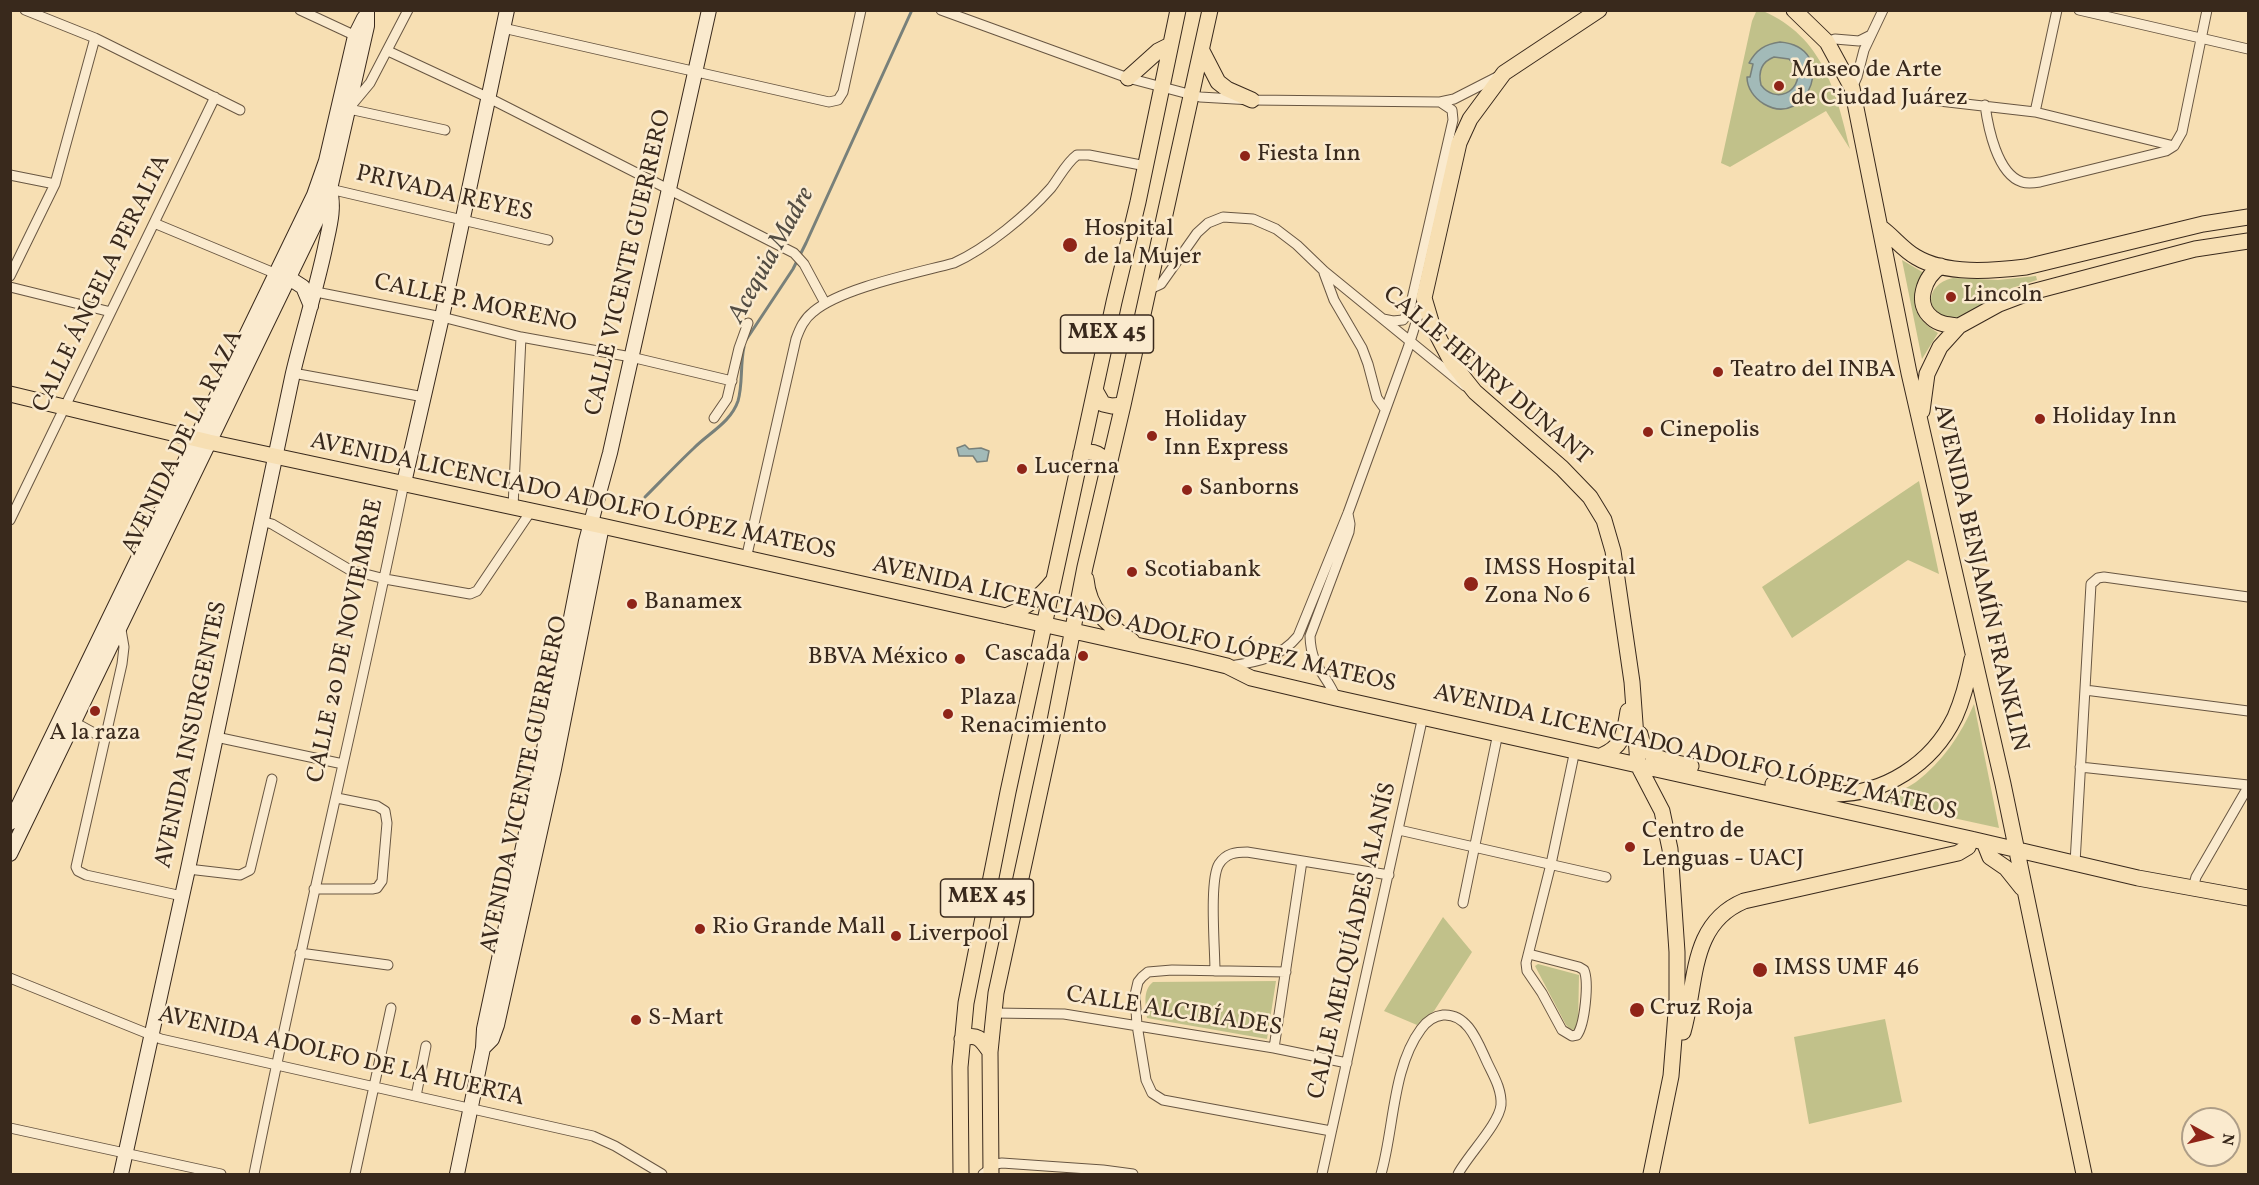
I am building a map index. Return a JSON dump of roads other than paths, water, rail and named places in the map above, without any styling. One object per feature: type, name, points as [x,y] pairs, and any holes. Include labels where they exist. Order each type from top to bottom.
[{"type":"main road","name":"CALLE 20 DE NOVIEMBRE","points":[[404,483],[442,317],[507,10]]},
{"type":"main road","name":"CALLE VICENTE GUERRERO","points":[[596,525],[631,357],[709,10]]},
{"type":"main road","name":"MEX 45","points":[[961,1174],[960,1067],[966,1004],[1053,581],[1146,166],[1178,10]]},
{"type":"main road","name":"MEX 45","points":[[988,1172],[993,1013],[1008,930],[1056,715],[1085,567],[1193,95],[1210,10]]},
{"type":"main road","points":[[1474,392],[1452,363],[1438,339],[1424,298],[1459,143],[1479,104],[1504,73],[1584,16],[1599,10]]},
{"type":"main road","name":"AVENIDA BENJAMÍN FRANKLIN","points":[[1794,10],[1827,42],[1851,88],[1921,423],[2016,850],[2084,1174]]},
{"type":"main road","points":[[360,38],[358,26],[367,12]]},
{"type":"main road","name":"AVENIDA DE LA RAZA","points":[[10,823],[202,440],[289,278],[330,189],[349,109],[360,38]]},
{"type":"main road","name":"AVENIDA DE LA RAZA","points":[[10,854],[14,837],[74,722],[120,624],[275,274],[320,179],[360,38]]},
{"type":"main road","points":[[1128,78],[1158,51],[1170,45]]},
{"type":"main road","points":[[1202,51],[1218,82],[1227,89],[1252,100]]},
{"type":"main road","name":"AVENIDA INSURGENTES","points":[[121,1174],[293,373],[316,292],[333,209],[330,189]]},
{"type":"main road","points":[[1880,227],[1916,257],[1941,266],[1980,270],[2026,267],[2203,224],[2248,217]]},
{"type":"main road","points":[[1921,423],[1927,374],[1940,347],[1959,326],[1999,304],[2028,293],[2195,249],[2248,241]]},
{"type":"main road","points":[[1941,266],[1929,276],[1924,285],[1923,305],[1931,318],[1938,322],[1959,326]]},
{"type":"main road","points":[[289,278],[303,287],[311,306]]},
{"type":"main road","points":[[1095,390],[1103,404],[1123,405]]},
{"type":"main road","name":"CALLE HENRY DUNANT","points":[[1474,392],[1562,468],[1590,497],[1604,520],[1613,551],[1633,694],[1638,765],[1662,811],[1670,849],[1677,952],[1675,1041],[1669,1092],[1651,1174]]},
{"type":"main road","name":"AVENIDA LICENCIADO ADOLFO LÓPEZ MATEOS","points":[[10,394],[202,440],[1140,646],[1227,666],[1251,678],[1336,698],[2016,850],[2248,898]]},
{"type":"main road","points":[[1081,453],[1096,452],[1108,466]]},
{"type":"main road","name":"AVENIDA VICENTE GUERRERO","points":[[457,1174],[483,1048],[492,1039],[500,1014],[554,769],[596,525]]},
{"type":"main road","points":[[1085,567],[1088,594],[1098,614],[1115,630],[1140,646]]},
{"type":"main road","points":[[1006,616],[1035,600],[1053,581]]},
{"type":"main road","points":[[1633,694],[1644,746],[1654,756],[1790,788],[1834,794],[1857,792],[1876,788],[1897,779],[1914,767],[1930,751],[1954,717],[1965,688],[1973,654]]},
{"type":"main road","points":[[1601,756],[1612,751],[1621,741],[1633,694]]},
{"type":"main road","points":[[1675,1041],[1683,1031],[1703,941],[1716,920],[1732,906],[1744,901],[1958,853],[1978,840],[1990,857],[2006,868],[2024,891]]},
{"type":"main road","points":[[966,1004],[978,1012],[993,1013]]},
{"type":"main road","points":[[962,1039],[975,1035],[990,1052]]},
{"type":"street","points":[[25,10],[95,38],[240,110]]},
{"type":"street","points":[[300,10],[360,38]]},
{"type":"street","points":[[408,10],[370,83],[349,109],[445,130]]},
{"type":"street","points":[[503,28],[829,102],[838,100],[843,92],[861,10]]},
{"type":"street","points":[[941,10],[1128,78],[1193,95],[1252,100],[1440,102],[1454,99],[1504,73]]},
{"type":"street","points":[[1851,88],[1883,10]]},
{"type":"street","points":[[2035,112],[2057,10]]},
{"type":"street","points":[[2079,10],[2248,49]]},
{"type":"street","points":[[1985,105],[1988,130],[1994,145],[2009,173],[2021,182],[2028,184],[2040,182],[2156,155],[2174,146],[2182,132],[2207,10]]},
{"type":"street","points":[[1827,42],[1835,39],[1859,41],[1871,35]]},
{"type":"street","points":[[10,276],[55,184],[95,38]]},
{"type":"street","points":[[388,51],[487,98],[794,253],[804,264],[825,303]]},
{"type":"street","name":"CALLE ÁNGELA PERALTA","points":[[10,520],[215,97]]},
{"type":"street","points":[[1922,99],[2035,112],[2174,146]]},
{"type":"street","points":[[1381,318],[1403,320],[1409,312],[1453,120],[1452,110],[1440,102]]},
{"type":"street","points":[[746,559],[796,339],[801,325],[813,312],[843,294],[954,263],[968,256],[997,237],[1043,196],[1077,155],[1089,154],[1146,166]]},
{"type":"street","points":[[10,175],[55,184]]},
{"type":"street","name":"PRIVADA REYES","points":[[330,189],[548,240]]},
{"type":"street","name":"CALLE HENRY DUNANT","points":[[1148,290],[1164,280],[1197,233],[1208,224],[1223,217],[1253,219],[1276,229],[1297,245],[1323,271],[1456,381],[1474,392]]},
{"type":"street","points":[[154,223],[289,278]]},
{"type":"street","points":[[1323,271],[1334,300],[1362,348],[1377,398],[1385,409]]},
{"type":"street","points":[[10,287],[111,312]]},
{"type":"street","name":"CALLE P. MORENO","points":[[316,292],[442,317],[521,337],[631,357],[732,381]]},
{"type":"street","points":[[1227,666],[1267,658],[1283,651],[1298,636],[1348,513],[1424,298]]},
{"type":"street","points":[[714,418],[727,399],[739,348],[748,323]]},
{"type":"street","points":[[513,507],[521,337]]},
{"type":"street","points":[[293,373],[424,397]]},
{"type":"street","name":"CALLE 20 DE NOVIEMBRE","points":[[254,1174],[275,1066],[314,889],[337,798],[404,483]]},
{"type":"street","points":[[261,521],[272,524],[342,567],[384,579],[465,594],[477,591],[531,511]]},
{"type":"street","points":[[1336,698],[1330,683],[1321,675],[1316,665],[1310,646],[1310,636],[1349,532],[1348,513]]},
{"type":"street","points":[[2076,863],[2091,584],[2097,578],[2248,597]]},
{"type":"street","points":[[120,624],[123,636],[123,656],[90,811],[76,863],[78,871],[86,875],[182,896]]},
{"type":"street","points":[[2085,690],[2248,711]]},
{"type":"street","name":"CALLE MELQUÍADES ALANÍS","points":[[1322,1174],[1423,716]]},
{"type":"street","points":[[74,722],[105,739]]},
{"type":"street","points":[[1463,903],[1498,733]]},
{"type":"street","points":[[216,737],[343,764]]},
{"type":"street","points":[[1528,954],[1584,970],[1586,980],[1583,1025],[1577,1035],[1572,1036],[1562,1030],[1527,970],[1528,954],[1551,864],[1575,750]]},
{"type":"street","points":[[2080,767],[2248,786],[2196,878],[2193,888]]},
{"type":"street","points":[[188,869],[244,875],[250,870],[272,779]]},
{"type":"street","points":[[314,889],[372,890],[377,888],[382,881],[387,824],[385,811],[377,806],[337,798]]},
{"type":"street","points":[[1399,830],[1606,877]]},
{"type":"street","points":[[1215,971],[1215,880],[1220,863],[1233,852],[1247,852],[1389,875]]},
{"type":"street","points":[[1274,1048],[1302,861]]},
{"type":"street","points":[[300,953],[388,965]]},
{"type":"street","points":[[1286,972],[1156,971],[1142,976],[1135,995],[1146,1080],[1152,1093],[1163,1100],[1332,1131]]},
{"type":"street","name":"AVENIDA ADOLFO DE LA HUERTA","points":[[10,978],[151,1036],[275,1066],[592,1136],[615,1146],[662,1174]]},
{"type":"street","points":[[355,1174],[391,1008]]},
{"type":"street","name":"CALLE ALCIBÍADES","points":[[993,1013],[1047,1013],[1137,1024],[1347,1063]]},
{"type":"street","points":[[1381,1174],[1407,1059],[1421,1029],[1429,1021],[1444,1015],[1460,1018],[1475,1036],[1497,1083],[1501,1101],[1499,1114],[1458,1174]]},
{"type":"street","points":[[416,1096],[426,1046]]},
{"type":"street","points":[[10,1128],[125,1155],[221,1174]]},
{"type":"street","points":[[988,1172],[1002,1163],[1133,1174]]},
{"type":"water","points":[[1780,42],[1798,47],[1809,57],[1813,71],[1811,85],[1804,97],[1793,106],[1780,109],[1757,99],[1747,81],[1753,64],[1749,63],[1762,48]],"holes":[[[1774,57],[1789,59],[1798,69],[1798,77],[1791,90],[1780,95],[1767,91],[1761,85],[1760,80],[1763,65]]]},
{"type":"water","points":[[965,445],[969,449],[981,448],[989,451],[987,461],[977,462],[973,456],[959,456],[957,448]]},
{"type":"waterway","name":"Acequia Madre","points":[[746,340],[793,269],[912,10]]},
{"type":"waterway","name":"Acequia Madre","points":[[645,497],[725,421],[735,408],[740,395],[744,347]]},
{"type":"place","name":"Museo de Arte de Ciudad Juárez","points":[[1779,86]]},
{"type":"place","name":"Fiesta Inn","points":[[1245,156]]},
{"type":"place","name":"Hospital de la Mujer","points":[[1070,245]]},
{"type":"place","name":"Lincoln","points":[[1951,297]]},
{"type":"place","name":"Teatro del INBA","points":[[1718,372]]},
{"type":"place","name":"Holiday Inn","points":[[2040,419]]},
{"type":"place","name":"Cinepolis","points":[[1648,432]]},
{"type":"place","name":"Holiday Inn Express","points":[[1152,436]]},
{"type":"place","name":"Lucerna","points":[[1022,469]]},
{"type":"place","name":"Sanborns","points":[[1187,490]]},
{"type":"place","name":"Scotiabank","points":[[1132,572]]},
{"type":"place","name":"IMSS Hospital Zona No 6","points":[[1471,584]]},
{"type":"place","name":"Banamex","points":[[632,604]]},
{"type":"place","name":"Cascada","points":[[1083,656]]},
{"type":"place","name":"BBVA México","points":[[960,659]]},
{"type":"place","name":"A la raza","points":[[95,711]]},
{"type":"place","name":"Plaza Renacimiento","points":[[948,714]]},
{"type":"place","name":"Centro de Lenguas - UACJ","points":[[1630,847]]},
{"type":"place","name":"Rio Grande Mall","points":[[700,929]]},
{"type":"place","name":"Liverpool","points":[[896,936]]},
{"type":"place","name":"IMSS UMF 46","points":[[1760,970]]},
{"type":"place","name":"Cruz Roja","points":[[1637,1010]]},
{"type":"place","name":"S-Mart","points":[[636,1020]]}]
